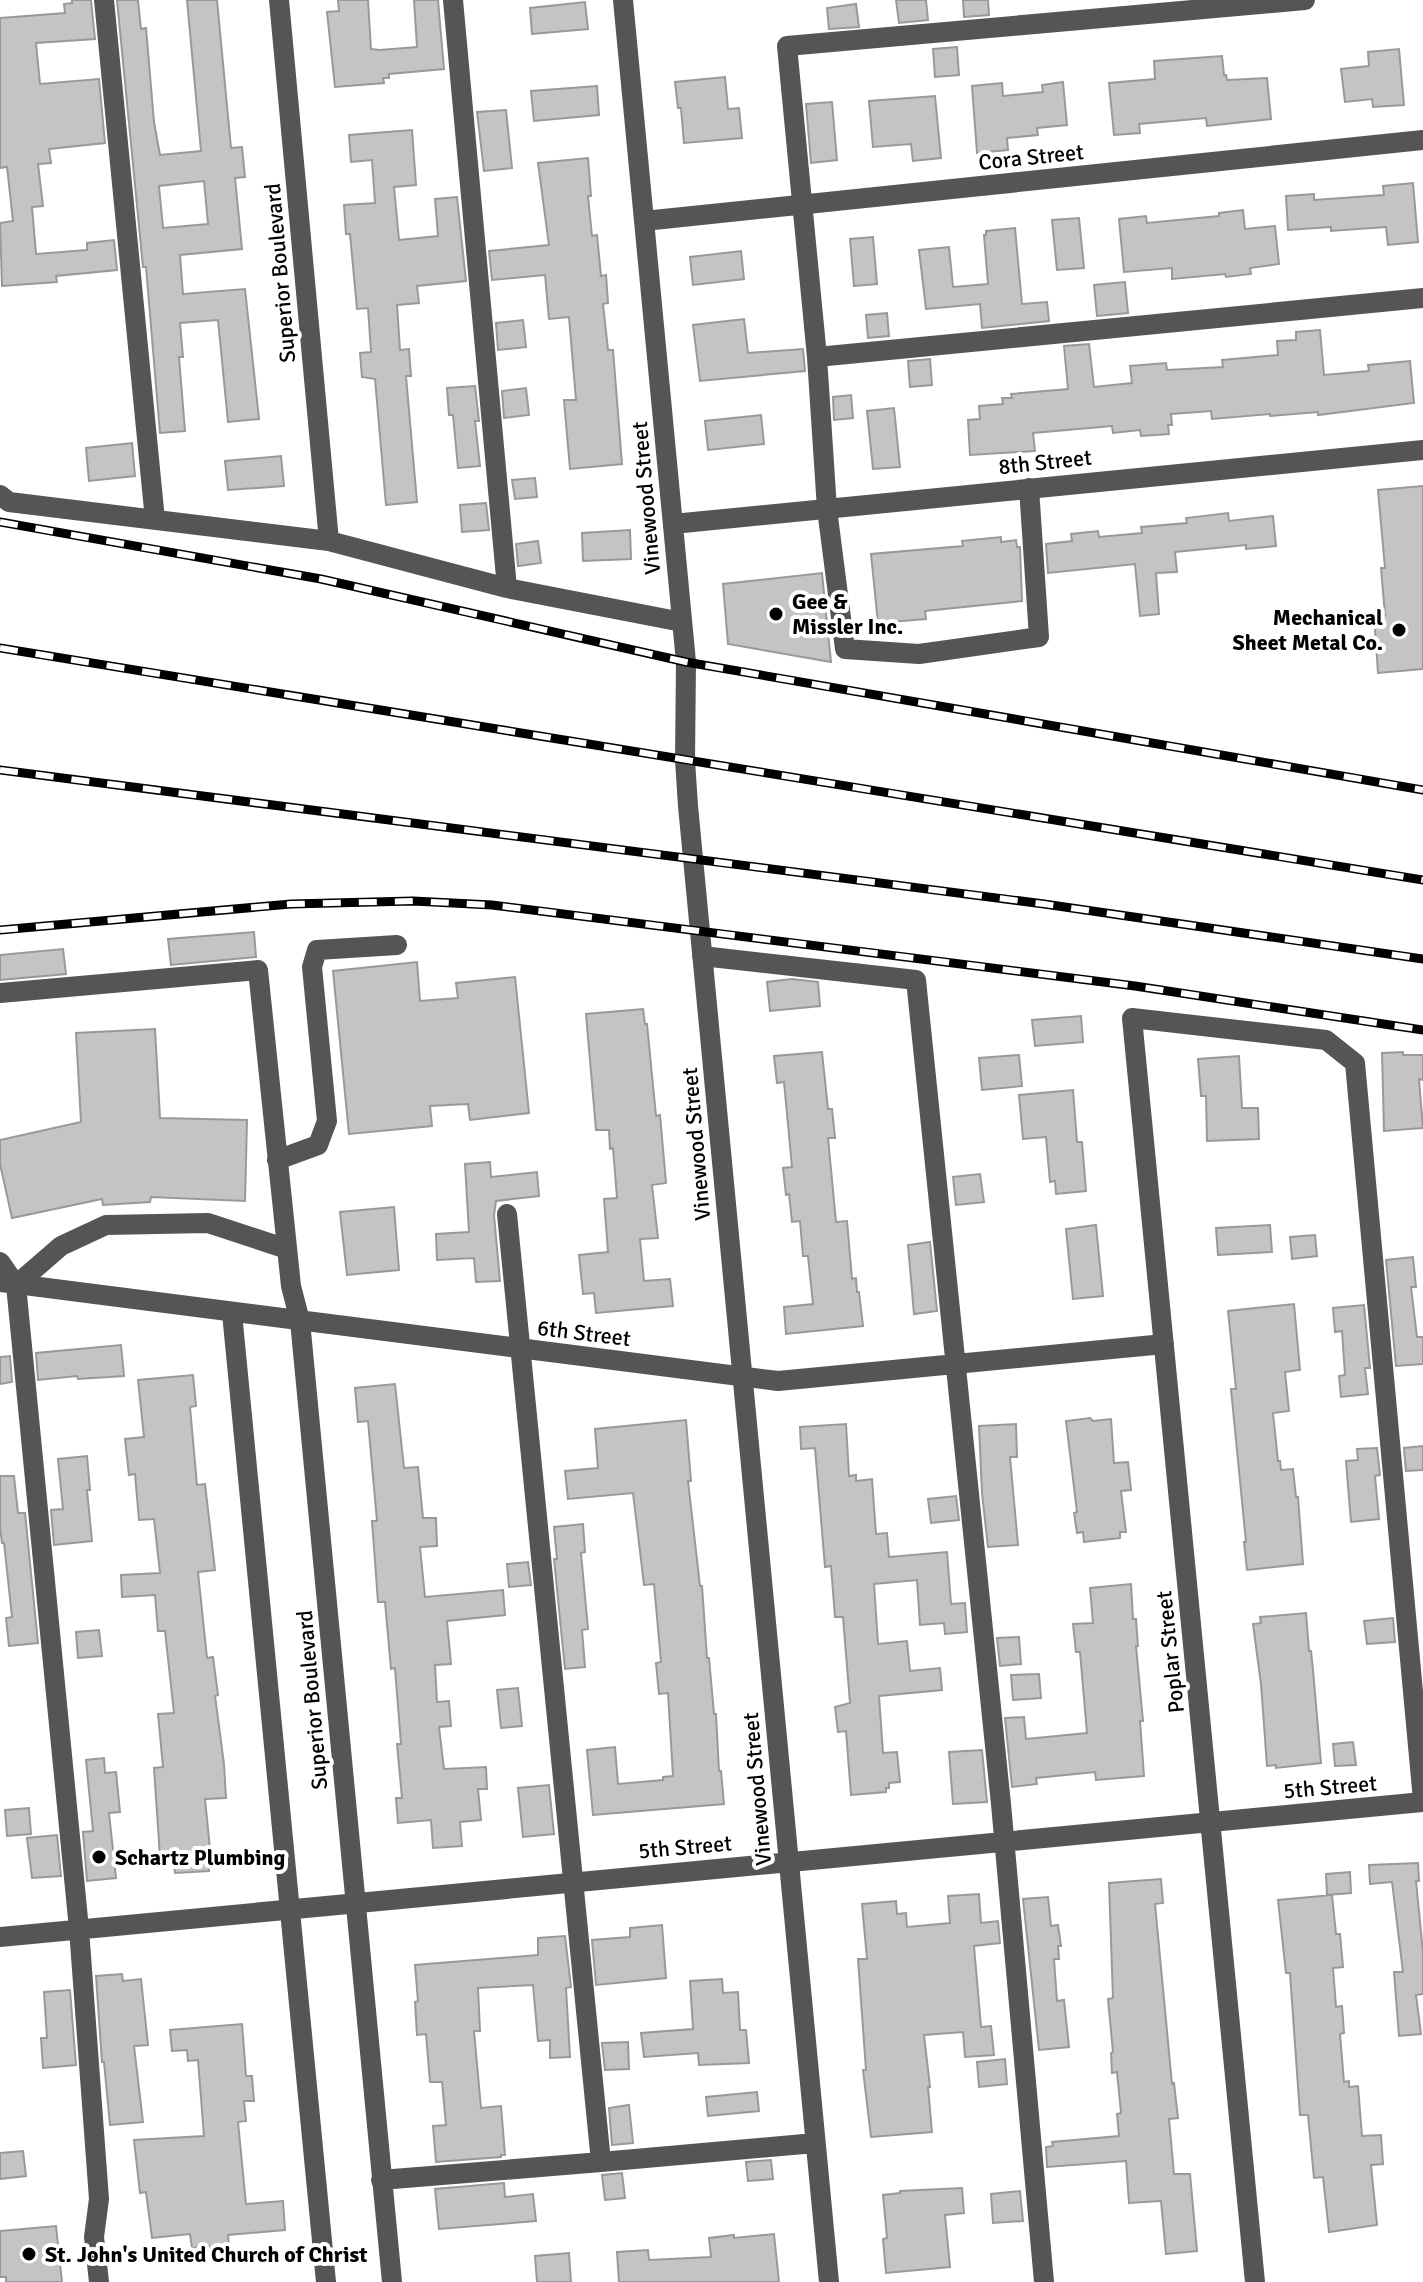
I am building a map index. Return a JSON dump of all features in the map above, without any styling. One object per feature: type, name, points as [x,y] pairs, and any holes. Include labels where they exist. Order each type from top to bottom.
[{"type":"street","points":[[104,0],[155,520]]},
{"type":"street","name":"Superior Boulevard","points":[[279,0],[329,541]]},
{"type":"street","points":[[453,0],[507,588]]},
{"type":"street","name":"Vinewood Street","points":[[623,0],[686,662],[688,806],[829,2282]]},
{"type":"street","points":[[1029,488],[1039,637],[919,654],[845,649],[827,509],[817,357],[787,46],[1305,0]]},
{"type":"street","name":"Cora Street","points":[[644,221],[1423,140]]},
{"type":"street","points":[[817,357],[1423,298]]},
{"type":"street","name":"8th Street","points":[[673,524],[1423,450]]},
{"type":"street","points":[[0,495],[9,502],[329,541],[507,588],[682,622]]},
{"type":"street","points":[[277,1160],[318,1145],[327,1121],[312,967],[317,950],[397,945]]},
{"type":"street","points":[[702,956],[916,980],[1005,1841],[1044,2282]]},
{"type":"street","name":"Superior Boulevard","points":[[0,993],[258,970],[291,1286],[300,1321],[392,2282]]},
{"type":"street","name":"Poplar Street","points":[[1255,2282],[1132,1018],[1326,1040],[1355,1063],[1423,1801]]},
{"type":"street","points":[[507,1214],[601,2162]]},
{"type":"street","points":[[8,1284],[61,1246],[106,1225],[208,1223],[287,1249]]},
{"type":"street","points":[[0,1262],[8,1284],[79,1929],[99,2199],[94,2237],[99,2282]]},
{"type":"street","name":"6th Street","points":[[8,1284],[778,1381],[1164,1344]]},
{"type":"street","name":"Superior Boulevard","points":[[232,1313],[326,2282]]},
{"type":"street","name":"5th Street","points":[[0,1937],[1423,1801]]},
{"type":"street","points":[[381,2180],[815,2143]]},
{"type":"building","points":[[72,0],[91,0],[95,39],[36,43],[40,84],[99,79],[105,143],[49,149],[51,163],[38,164],[43,206],[32,207],[36,254],[87,250],[87,243],[114,240],[117,270],[56,276],[57,282],[2,286],[0,223],[13,221],[7,167],[0,168],[0,18],[65,13],[64,4],[72,3]]},
{"type":"building","points":[[117,0],[138,0],[141,29],[146,28],[160,155],[201,151],[187,0],[217,0],[231,148],[242,147],[245,177],[235,178],[242,249],[180,255],[183,294],[245,289],[259,419],[228,422],[218,320],[180,323],[183,357],[179,357],[185,431],[160,433],[146,267],[143,267]],"holes":[[[204,181],[208,224],[163,228],[159,186]]]},
{"type":"building","points":[[338,0],[368,0],[371,49],[380,50],[417,47],[414,0],[438,0],[444,69],[389,74],[389,78],[383,78],[384,83],[335,87],[327,12],[339,11]]},
{"type":"building","points":[[896,0],[926,0],[928,20],[899,23]]},
{"type":"building","points":[[963,0],[988,0],[989,15],[964,17]]},
{"type":"building","points":[[585,2],[588,29],[532,34],[530,8]]},
{"type":"building","points":[[856,4],[859,27],[829,29],[827,8]]},
{"type":"building","points":[[957,47],[959,75],[935,77],[933,49]]},
{"type":"building","points":[[1399,49],[1404,105],[1373,107],[1372,99],[1345,102],[1341,69],[1369,66],[1368,52]]},
{"type":"building","points":[[1222,56],[1227,80],[1267,78],[1271,119],[1207,126],[1206,118],[1139,124],[1140,133],[1114,135],[1109,83],[1155,79],[1154,61]]},
{"type":"building","points":[[725,77],[728,109],[739,108],[742,138],[684,143],[675,82]]},
{"type":"building","points":[[1063,82],[1067,125],[1037,128],[1038,135],[1007,138],[1008,150],[977,153],[972,86],[1002,83],[1003,96],[1043,92],[1042,85]]},
{"type":"building","points":[[597,86],[599,115],[534,121],[531,91]]},
{"type":"building","points":[[935,96],[941,158],[913,161],[911,144],[873,147],[869,101]]},
{"type":"building","points":[[832,102],[837,160],[811,163],[806,104]]},
{"type":"building","points":[[506,110],[512,168],[484,171],[477,112]]},
{"type":"building","points":[[412,130],[416,185],[394,187],[399,240],[438,236],[435,199],[457,197],[466,281],[417,286],[419,303],[397,305],[400,350],[409,349],[411,376],[406,376],[417,502],[386,505],[375,379],[362,377],[360,353],[371,352],[368,308],[357,309],[344,205],[375,203],[372,160],[351,162],[349,135]]},
{"type":"building","points":[[588,158],[592,236],[597,235],[601,276],[606,275],[608,303],[603,304],[608,350],[613,350],[622,464],[570,469],[564,400],[576,400],[569,317],[549,319],[545,275],[492,280],[489,251],[549,245],[538,163]]},
{"type":"building","points":[[1413,183],[1418,242],[1388,245],[1386,227],[1288,230],[1286,196],[1314,194],[1314,200],[1384,195],[1383,186]]},
{"type":"building","points":[[1243,210],[1245,229],[1275,226],[1279,264],[1250,268],[1251,274],[1226,277],[1225,274],[1172,279],[1172,268],[1124,272],[1119,219],[1146,216],[1147,223],[1219,216],[1219,213]]},
{"type":"building","points":[[1079,218],[1084,268],[1057,270],[1052,220]]},
{"type":"building","points":[[1015,228],[1022,304],[1047,302],[1049,321],[982,328],[980,304],[926,309],[919,250],[949,247],[953,287],[988,284],[984,235],[986,231]]},
{"type":"building","points":[[873,237],[877,284],[854,286],[850,239]]},
{"type":"building","points":[[741,251],[744,279],[693,285],[690,257]]},
{"type":"building","points":[[1125,282],[1128,313],[1097,316],[1094,285]]},
{"type":"building","points":[[887,313],[889,336],[868,338],[866,315]]},
{"type":"building","points":[[744,319],[748,353],[803,349],[805,371],[700,381],[693,325]]},
{"type":"building","points":[[523,320],[526,347],[498,350],[496,323]]},
{"type":"building","points":[[1320,330],[1324,375],[1369,371],[1368,365],[1410,361],[1414,403],[1318,415],[1318,412],[1212,419],[1211,411],[1171,414],[1169,434],[1141,436],[1140,430],[1113,433],[1112,426],[1033,433],[1035,451],[970,455],[968,420],[980,419],[979,406],[1003,404],[1002,398],[1012,398],[1011,394],[1068,389],[1064,346],[1089,344],[1094,387],[1132,383],[1130,366],[1166,363],[1167,370],[1223,367],[1222,360],[1278,355],[1277,341],[1296,340],[1296,332]]},
{"type":"building","points":[[930,359],[932,385],[910,387],[908,361]]},
{"type":"building","points":[[475,386],[480,466],[458,468],[447,388]]},
{"type":"building","points":[[526,388],[529,415],[504,418],[502,391]]},
{"type":"building","points":[[851,395],[853,418],[834,420],[833,397]]},
{"type":"building","points":[[894,408],[900,467],[873,469],[867,411]]},
{"type":"building","points":[[761,415],[764,444],[708,450],[705,421]]},
{"type":"building","points":[[132,443],[135,476],[89,481],[86,448]]},
{"type":"building","points":[[281,456],[284,486],[228,490],[225,461]]},
{"type":"building","points":[[535,478],[537,497],[515,499],[512,480]]},
{"type":"building","points":[[1423,486],[1423,669],[1378,673],[1374,616],[1385,615],[1381,568],[1385,568],[1378,490]]},
{"type":"building","points":[[486,503],[489,530],[462,532],[460,505]]},
{"type":"building","points":[[1228,513],[1229,521],[1273,516],[1276,546],[1246,549],[1246,545],[1175,552],[1177,572],[1156,573],[1159,614],[1140,616],[1135,564],[1048,573],[1046,544],[1072,541],[1071,534],[1098,531],[1099,537],[1142,533],[1141,527],[1187,523],[1186,518]]},
{"type":"building","points":[[630,530],[631,559],[583,561],[582,533]]},
{"type":"building","points":[[1001,537],[1001,542],[1016,540],[1017,547],[1020,547],[1022,601],[925,611],[926,619],[878,623],[871,554],[963,546],[962,541]]},
{"type":"building","points":[[538,541],[541,563],[518,566],[516,544]]},
{"type":"building","name":"Gee & Missler Inc.","points":[[822,573],[831,662],[728,644],[723,584]]},
{"type":"building","points":[[254,932],[256,957],[171,965],[168,939]]},
{"type":"building","points":[[63,949],[66,974],[0,980],[0,955]]},
{"type":"building","points":[[417,962],[420,1001],[458,998],[456,983],[515,977],[529,1113],[470,1120],[468,1104],[430,1106],[432,1126],[349,1134],[333,971]]},
{"type":"building","points":[[792,979],[818,982],[820,1006],[770,1011],[767,982]]},
{"type":"building","points":[[643,1009],[656,1116],[660,1115],[666,1183],[652,1185],[658,1238],[640,1239],[644,1281],[670,1279],[673,1306],[596,1313],[594,1293],[583,1294],[579,1255],[608,1252],[604,1199],[617,1198],[609,1130],[596,1130],[586,1014]]},
{"type":"building","points":[[1081,1016],[1083,1042],[1035,1046],[1032,1020]]},
{"type":"building","points":[[155,1029],[160,1118],[247,1120],[245,1201],[151,1197],[150,1202],[103,1205],[102,1199],[12,1218],[0,1164],[0,1140],[81,1122],[76,1033]]},
{"type":"building","points":[[822,1052],[828,1109],[832,1109],[835,1138],[828,1138],[836,1222],[847,1221],[852,1279],[856,1278],[863,1326],[786,1334],[784,1307],[813,1304],[808,1256],[803,1256],[800,1221],[792,1222],[789,1194],[786,1195],[783,1168],[792,1167],[784,1082],[777,1083],[774,1056]]},
{"type":"building","points":[[1403,1052],[1403,1055],[1423,1055],[1423,1080],[1419,1079],[1423,1128],[1384,1131],[1382,1053]]},
{"type":"building","points":[[1019,1055],[1022,1086],[982,1090],[979,1058]]},
{"type":"building","points":[[1239,1056],[1242,1108],[1258,1108],[1259,1139],[1207,1141],[1206,1096],[1201,1096],[1198,1059]]},
{"type":"building","points":[[1073,1090],[1077,1142],[1082,1142],[1086,1191],[1056,1194],[1055,1181],[1050,1182],[1046,1137],[1023,1139],[1019,1095]]},
{"type":"building","points":[[490,1162],[491,1177],[537,1172],[539,1196],[496,1201],[494,1215],[500,1281],[476,1282],[474,1258],[437,1260],[436,1234],[469,1232],[465,1164]]},
{"type":"building","points":[[980,1174],[984,1202],[956,1205],[953,1177]]},
{"type":"building","points":[[394,1207],[399,1270],[347,1275],[340,1212]]},
{"type":"building","points":[[1096,1225],[1103,1296],[1073,1299],[1066,1229]]},
{"type":"building","points":[[1270,1225],[1272,1252],[1218,1255],[1216,1228]]},
{"type":"building","points":[[1315,1235],[1317,1256],[1292,1259],[1290,1237]]},
{"type":"building","points":[[930,1242],[937,1311],[914,1314],[908,1245]]},
{"type":"building","points":[[1413,1257],[1416,1287],[1411,1287],[1417,1337],[1423,1337],[1423,1364],[1396,1366],[1386,1260]]},
{"type":"building","points":[[1294,1304],[1300,1370],[1285,1372],[1289,1411],[1273,1413],[1281,1470],[1293,1469],[1303,1564],[1247,1570],[1231,1389],[1236,1389],[1228,1311]]},
{"type":"building","points":[[1364,1305],[1370,1368],[1365,1368],[1368,1394],[1341,1397],[1339,1376],[1345,1375],[1342,1331],[1335,1332],[1333,1308]]},
{"type":"building","points":[[121,1345],[124,1376],[38,1380],[36,1353]]},
{"type":"building","points":[[10,1356],[12,1382],[0,1384],[0,1357]]},
{"type":"building","points":[[193,1375],[196,1406],[190,1407],[197,1485],[205,1484],[215,1570],[198,1572],[207,1658],[213,1657],[218,1695],[215,1696],[226,1798],[205,1799],[209,1871],[175,1873],[173,1856],[160,1857],[154,1768],[163,1767],[158,1714],[174,1713],[165,1631],[158,1631],[155,1595],[122,1597],[121,1575],[160,1573],[154,1519],[139,1520],[135,1474],[129,1475],[125,1439],[144,1437],[138,1380]]},
{"type":"building","points":[[395,1384],[404,1468],[418,1467],[423,1518],[436,1518],[437,1546],[420,1547],[425,1597],[503,1590],[505,1615],[447,1621],[451,1664],[435,1665],[437,1702],[449,1701],[451,1726],[439,1727],[444,1769],[486,1767],[487,1789],[478,1789],[481,1820],[460,1822],[462,1846],[433,1848],[431,1820],[398,1823],[396,1798],[402,1798],[397,1744],[401,1744],[395,1668],[391,1669],[385,1602],[378,1602],[372,1521],[377,1521],[368,1421],[358,1422],[355,1388]]},
{"type":"building","points":[[1090,1418],[1093,1421],[1111,1419],[1114,1463],[1128,1462],[1131,1490],[1121,1491],[1126,1532],[1120,1532],[1120,1538],[1084,1542],[1083,1532],[1077,1533],[1074,1513],[1077,1512],[1066,1421]]},
{"type":"building","points":[[686,1420],[691,1481],[688,1481],[724,1804],[593,1815],[587,1750],[615,1747],[618,1784],[663,1780],[663,1777],[673,1776],[668,1693],[659,1694],[656,1663],[661,1662],[654,1584],[644,1585],[633,1493],[568,1499],[565,1471],[598,1468],[595,1429]]},
{"type":"building","points":[[846,1424],[849,1476],[856,1475],[856,1481],[872,1479],[876,1534],[887,1533],[889,1557],[947,1552],[951,1604],[965,1603],[967,1632],[945,1634],[944,1623],[920,1625],[917,1580],[874,1584],[878,1644],[907,1641],[910,1671],[940,1668],[942,1690],[879,1696],[883,1753],[897,1752],[900,1782],[889,1783],[886,1792],[851,1795],[846,1731],[838,1732],[835,1707],[850,1703],[843,1617],[835,1617],[831,1566],[825,1567],[815,1448],[801,1449],[800,1427]]},
{"type":"building","points":[[1016,1424],[1017,1457],[1010,1457],[1018,1545],[988,1547],[979,1426]]},
{"type":"building","points":[[1423,1446],[1423,1470],[1406,1471],[1404,1448]]},
{"type":"building","points":[[1377,1448],[1380,1475],[1375,1476],[1379,1519],[1351,1522],[1346,1461],[1358,1460],[1357,1449]]},
{"type":"building","points":[[87,1456],[92,1541],[54,1545],[51,1510],[63,1509],[58,1459]]},
{"type":"building","points":[[0,1476],[14,1476],[18,1513],[25,1513],[38,1643],[9,1646],[6,1618],[12,1617],[0,1528]]},
{"type":"building","points":[[956,1496],[959,1520],[931,1523],[928,1499]]},
{"type":"building","points":[[583,1524],[585,1552],[581,1553],[588,1629],[582,1630],[585,1667],[565,1669],[554,1559],[557,1559],[554,1527]]},
{"type":"building","points":[[528,1562],[531,1585],[509,1587],[507,1564]]},
{"type":"building","points":[[1131,1584],[1138,1646],[1144,1776],[1096,1780],[1095,1772],[1036,1778],[1037,1784],[1012,1787],[1005,1718],[1024,1717],[1026,1739],[1087,1733],[1080,1652],[1076,1652],[1073,1624],[1093,1623],[1090,1588]]},
{"type":"building","points":[[1306,1613],[1321,1763],[1276,1768],[1276,1765],[1267,1766],[1253,1624],[1261,1623],[1260,1617]]},
{"type":"building","points":[[1393,1618],[1395,1642],[1367,1644],[1364,1621]]},
{"type":"building","points":[[99,1630],[102,1656],[78,1658],[76,1632]]},
{"type":"building","points":[[1019,1637],[1021,1664],[1000,1666],[997,1638]]},
{"type":"building","points":[[1039,1674],[1041,1698],[1013,1700],[1011,1675]]},
{"type":"building","points":[[518,1688],[522,1726],[501,1728],[497,1690]]},
{"type":"building","points":[[1353,1742],[1356,1765],[1335,1766],[1333,1744]]},
{"type":"building","points":[[982,1750],[987,1802],[953,1804],[949,1752]]},
{"type":"building","points":[[104,1758],[105,1773],[116,1772],[120,1812],[109,1813],[116,1878],[87,1881],[83,1832],[93,1831],[86,1760]]},
{"type":"building","points":[[549,1785],[554,1834],[523,1837],[518,1788]]},
{"type":"building","points":[[29,1808],[31,1834],[7,1836],[5,1810]]},
{"type":"building","points":[[57,1835],[61,1876],[32,1878],[27,1838]]},
{"type":"building","points":[[1418,1863],[1419,1881],[1416,1881],[1423,1952],[1423,1994],[1416,1995],[1421,2034],[1399,2036],[1394,1972],[1403,1972],[1392,1882],[1370,1884],[1369,1865]]},
{"type":"building","points":[[1350,1872],[1351,1893],[1327,1895],[1326,1874]]},
{"type":"building","points":[[1161,1879],[1163,1903],[1155,1904],[1178,2118],[1169,2119],[1174,2174],[1190,2174],[1197,2251],[1166,2254],[1161,2201],[1129,2203],[1126,2161],[1047,2167],[1046,2147],[1053,2146],[1052,2142],[1119,2136],[1117,2114],[1121,2113],[1117,2072],[1112,2073],[1108,1999],[1113,1998],[1109,1883]]},
{"type":"building","points":[[979,1894],[981,1923],[998,1921],[1000,1943],[974,1946],[981,2027],[991,2026],[994,2055],[965,2057],[963,2032],[924,2035],[932,2132],[871,2137],[863,2070],[866,2070],[858,1959],[867,1959],[862,1904],[896,1901],[897,1914],[906,1913],[907,1927],[950,1923],[948,1896]]},
{"type":"building","points":[[1332,1895],[1343,1967],[1333,1968],[1336,2007],[1342,2006],[1344,2033],[1340,2034],[1344,2082],[1349,2081],[1349,2087],[1358,2086],[1362,2136],[1381,2135],[1383,2164],[1371,2165],[1377,2225],[1329,2232],[1323,2177],[1314,2178],[1308,2115],[1300,2115],[1290,1973],[1286,1973],[1278,1900]]},
{"type":"building","points":[[1048,1897],[1051,1926],[1058,1925],[1061,1946],[1058,1946],[1059,1959],[1054,1959],[1057,2001],[1064,2000],[1069,2047],[1039,2050],[1023,1899]]},
{"type":"building","points":[[662,1925],[666,1978],[596,1985],[592,1940],[630,1937],[630,1928]]},
{"type":"building","points":[[565,1936],[571,1987],[566,1988],[570,2057],[550,2058],[550,2040],[538,2041],[533,1985],[478,1988],[480,2031],[474,2031],[481,2108],[501,2106],[505,2155],[436,2162],[433,2126],[446,2125],[442,2082],[430,2082],[426,2034],[417,2035],[415,1965],[538,1955],[538,1938]]},
{"type":"building","points":[[122,1974],[123,1981],[141,1979],[148,2045],[134,2046],[143,2122],[110,2125],[96,1976]]},
{"type":"building","points":[[722,1979],[723,1993],[738,1992],[740,2030],[746,2030],[749,2063],[699,2065],[698,2053],[644,2057],[641,2033],[693,2029],[690,1981]]},
{"type":"building","points":[[70,1990],[76,2065],[43,2068],[41,2038],[47,2038],[44,1992]]},
{"type":"building","points":[[242,2024],[246,2076],[252,2076],[254,2101],[244,2101],[246,2121],[238,2122],[246,2204],[283,2201],[285,2230],[228,2235],[229,2245],[192,2248],[190,2234],[152,2238],[146,2192],[140,2193],[134,2140],[204,2136],[198,2060],[188,2061],[187,2050],[172,2051],[170,2030]]},
{"type":"building","points":[[628,2042],[629,2069],[605,2070],[602,2043]]},
{"type":"building","points":[[1005,2059],[1007,2084],[979,2087],[977,2062]]},
{"type":"building","points":[[757,2092],[759,2111],[708,2116],[706,2097]]},
{"type":"building","points":[[629,2105],[633,2143],[612,2145],[609,2108]]},
{"type":"building","points":[[23,2151],[26,2176],[0,2179],[0,2153]]},
{"type":"building","points":[[771,2160],[773,2179],[748,2181],[746,2162]]},
{"type":"building","points":[[622,2173],[625,2198],[605,2200],[602,2175]]},
{"type":"building","points":[[504,2183],[505,2197],[533,2194],[536,2221],[439,2229],[435,2189]]},
{"type":"building","points":[[962,2188],[964,2213],[945,2215],[950,2267],[886,2273],[883,2195],[900,2191]]},
{"type":"building","points":[[1020,2191],[1023,2221],[993,2223],[991,2194]]},
{"type":"building","name":"St. John's United Church of Christ","points":[[56,2226],[62,2282],[6,2282],[6,2277],[0,2277],[0,2231]]},
{"type":"building","points":[[774,2234],[779,2282],[619,2282],[617,2252],[648,2250],[649,2260],[711,2257],[709,2238]]},
{"type":"building","points":[[569,2253],[571,2282],[537,2282],[535,2256]]},
{"type":"railway","points":[[0,522],[321,579],[686,662],[1423,790]]},
{"type":"railway","points":[[0,648],[1423,880]]},
{"type":"railway","points":[[0,770],[1044,904],[1423,959]]},
{"type":"railway","points":[[0,930],[291,904],[413,901],[492,905],[1135,986],[1423,1030]]},
{"type":"place","name":"Gee & Missler Inc.","points":[[776,614]]},
{"type":"place","name":"Mechanical Sheet Metal Co.","points":[[1399,630]]},
{"type":"place","name":"Schartz Plumbing","points":[[99,1857]]},
{"type":"place","name":"St. John's United Church of Christ","points":[[29,2254]]}]
